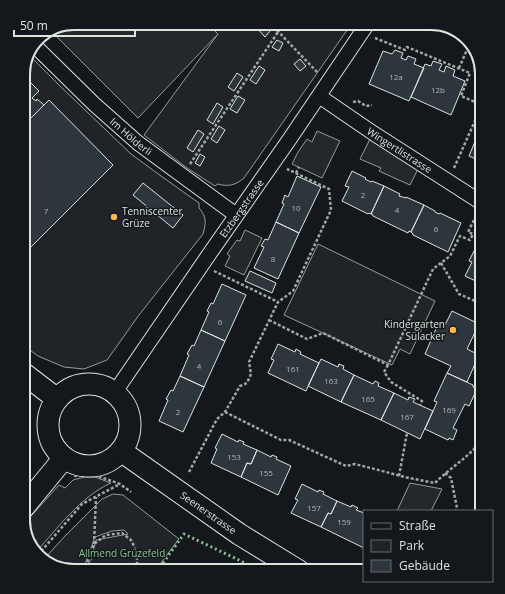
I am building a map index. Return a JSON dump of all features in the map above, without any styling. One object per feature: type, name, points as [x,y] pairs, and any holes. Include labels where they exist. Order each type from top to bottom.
[{"type":"main road","points":[[30,378],[57,399]]},
{"type":"main road","points":[[92,384],[105,387],[115,392],[129,412],[130,426],[128,439],[122,451],[112,460],[100,465],[87,467],[75,464],[64,458],[55,448],[50,436],[48,423],[51,411],[57,399],[67,390],[79,385],[92,384]]},
{"type":"main road","name":"Seenerstrasse","points":[[122,451],[239,534],[288,564]]},
{"type":"main road","points":[[30,499],[64,458]]},
{"type":"street","name":"Etzbergstrasse","points":[[115,392],[363,30]]},
{"type":"street","name":"Im Hölderli","points":[[38,48],[94,104],[138,143],[236,215]]},
{"type":"street","name":"Wingertlistrasse","points":[[319,96],[448,181],[475,203]]},
{"type":"path","points":[[187,168],[278,31],[319,75]]},
{"type":"path","points":[[374,38],[405,50],[406,46],[470,73],[461,96],[475,102]]},
{"type":"path","points":[[460,68],[467,49]]},
{"type":"path","points":[[348,102],[358,101],[366,106],[372,105]]},
{"type":"path","points":[[448,181],[475,121]]},
{"type":"path","points":[[296,173],[299,167]]},
{"type":"path","points":[[189,472],[217,419],[225,412],[240,386],[247,383],[251,374],[249,362],[269,320],[278,302],[293,291],[331,210],[329,189],[288,170]]},
{"type":"path","points":[[420,405],[422,401],[391,382],[384,372],[433,269],[450,256],[460,236],[470,240],[473,234],[468,232],[475,217]]},
{"type":"path","points":[[441,263],[459,294],[475,301]]},
{"type":"path","points":[[213,270],[278,302]]},
{"type":"path","points":[[269,320],[307,339],[322,333],[388,364]]},
{"type":"path","points":[[225,412],[281,440],[289,440],[346,466],[355,464],[435,484],[445,473],[475,449]]},
{"type":"path","points":[[399,476],[407,432]]},
{"type":"path","points":[[445,473],[451,478],[456,510]]},
{"type":"path","points":[[69,479],[74,476],[95,475],[120,484],[131,492]]},
{"type":"path","points":[[42,550],[82,504],[120,484]]},
{"type":"path","points":[[87,564],[94,544],[96,497]]},
{"type":"path","points":[[94,544],[106,534],[122,533],[131,540],[137,552],[137,564]]},
{"type":"green space","points":[[214,30],[347,30],[244,178],[235,184],[218,184],[215,186],[187,168],[144,135],[218,34]]},
{"type":"green space","name":"Tenniscenter Grüze","points":[[33,59],[131,154],[199,203],[199,208],[205,220],[203,234],[139,315],[107,360],[84,369],[64,367],[38,356],[30,350],[30,72]]},
{"type":"green space","points":[[318,244],[435,301],[410,354],[400,349],[392,365],[284,315]]},
{"type":"green space","points":[[84,477],[95,477],[111,483],[89,496],[79,505],[40,548],[32,534],[30,517],[59,485],[65,488],[73,480]]},
{"type":"green space","name":"Allmend Grüzefeld","points":[[113,494],[123,495],[179,539],[162,564],[88,564],[91,560],[96,540],[128,534],[124,530],[112,531],[95,537],[85,564],[69,564],[48,555],[102,499]]},
{"type":"shaded area","points":[[74,30],[214,30],[218,34],[138,118],[54,34]]},
{"type":"shaded area","points":[[317,131],[340,141],[322,178],[292,164],[307,139],[312,142]]},
{"type":"shaded area","points":[[373,133],[421,163],[410,185],[379,171],[381,168],[360,159]]},
{"type":"shaded area","points":[[245,230],[262,238],[244,275],[225,266],[230,256],[227,254],[237,240],[240,241]]},
{"type":"shaded area","points":[[410,483],[442,489],[432,510],[397,510]]},
{"type":"building","points":[[259,30],[269,30],[270,31],[265,37]]},
{"type":"building","points":[[277,40],[283,43],[279,51],[272,47]]},
{"type":"building","points":[[395,50],[403,53],[401,58],[406,60],[408,56],[416,59],[414,64],[424,68],[409,101],[369,84],[383,51],[392,54]]},
{"type":"building","points":[[300,59],[306,66],[300,71],[294,64]]},
{"type":"building","points":[[433,61],[442,64],[439,70],[444,72],[446,66],[455,70],[453,76],[465,81],[451,115],[411,97],[425,64],[431,66]]},
{"type":"building","points":[[259,66],[265,70],[256,84],[250,80]]},
{"type":"building","points":[[237,73],[243,77],[234,91],[228,87]]},
{"type":"building","points":[[30,82],[39,91],[32,98],[36,101],[37,99],[44,105],[31,118]]},
{"type":"building","points":[[238,96],[245,100],[237,113],[230,109]]},
{"type":"building","points":[[49,100],[113,165],[30,248],[30,119]]},
{"type":"building","points":[[217,103],[223,107],[213,124],[207,120]]},
{"type":"building","points":[[219,126],[225,130],[217,143],[211,139]]},
{"type":"building","points":[[198,130],[204,134],[193,152],[187,148]]},
{"type":"building","points":[[475,142],[475,159],[469,156]]},
{"type":"building","points":[[200,154],[205,157],[200,166],[195,163]]},
{"type":"building","points":[[352,171],[371,182],[372,181],[384,186],[371,214],[368,214],[342,201],[349,187],[345,186]]},
{"type":"building","points":[[297,176],[321,187],[299,233],[276,222],[284,204],[282,203],[285,195],[288,197]]},
{"type":"building","points":[[143,183],[183,215],[173,228],[133,195]]},
{"type":"building","points":[[384,186],[400,194],[399,196],[406,197],[424,205],[411,232],[409,231],[408,233],[371,214]]},
{"type":"building","points":[[424,205],[439,214],[440,213],[461,223],[448,252],[413,235],[411,232]]},
{"type":"building","points":[[276,222],[299,233],[278,279],[254,268],[264,247],[261,246],[265,239],[268,240]]},
{"type":"building","points":[[475,249],[475,281],[465,276],[472,262],[469,261]]},
{"type":"building","points":[[250,271],[276,283],[272,293],[245,281]]},
{"type":"building","points":[[222,284],[246,295],[225,341],[201,330],[209,312],[207,311],[211,303],[213,304]]},
{"type":"building","points":[[452,311],[475,322],[475,332],[467,349],[475,353],[475,364],[467,382],[447,373],[451,366],[425,354],[439,322],[445,325]]},
{"type":"building","points":[[201,330],[225,341],[204,387],[180,376],[189,355],[187,354],[192,345],[194,346]]},
{"type":"building","points":[[278,344],[295,352],[296,349],[301,352],[300,354],[319,363],[306,391],[268,373],[274,360],[271,359]]},
{"type":"building","points":[[321,359],[338,367],[339,364],[344,366],[343,369],[354,375],[341,402],[308,386]]},
{"type":"building","points":[[447,373],[473,385],[475,388],[475,393],[469,406],[465,404],[453,428],[457,430],[453,440],[449,438],[448,440],[425,429],[437,402],[434,401]]},
{"type":"building","points":[[354,375],[373,384],[375,381],[379,383],[378,386],[394,393],[381,420],[341,402]]},
{"type":"building","points":[[180,376],[204,387],[183,432],[159,421],[168,400],[166,399],[171,390],[173,391]]},
{"type":"building","points":[[394,393],[408,400],[409,397],[415,399],[413,402],[433,411],[420,439],[381,420]]},
{"type":"building","points":[[222,434],[238,442],[239,440],[244,442],[243,444],[257,450],[251,464],[247,463],[241,477],[211,463],[217,449],[215,448]]},
{"type":"building","points":[[257,450],[271,457],[272,455],[277,457],[276,459],[291,466],[278,495],[241,477],[247,463],[251,464]]},
{"type":"building","points":[[302,484],[318,492],[319,490],[324,492],[323,494],[337,501],[331,514],[328,513],[321,527],[291,513],[298,500],[295,499]]},
{"type":"building","points":[[337,501],[351,507],[352,505],[358,508],[356,510],[363,513],[363,548],[321,527],[328,513],[331,514]]},
{"type":"hedge","points":[[162,564],[184,534],[246,564]]},
{"type":"place","name":"Tenniscenter Grüze","points":[[114,217]]},
{"type":"place","name":"Kindergarten Sülacker","points":[[453,330]]}]
